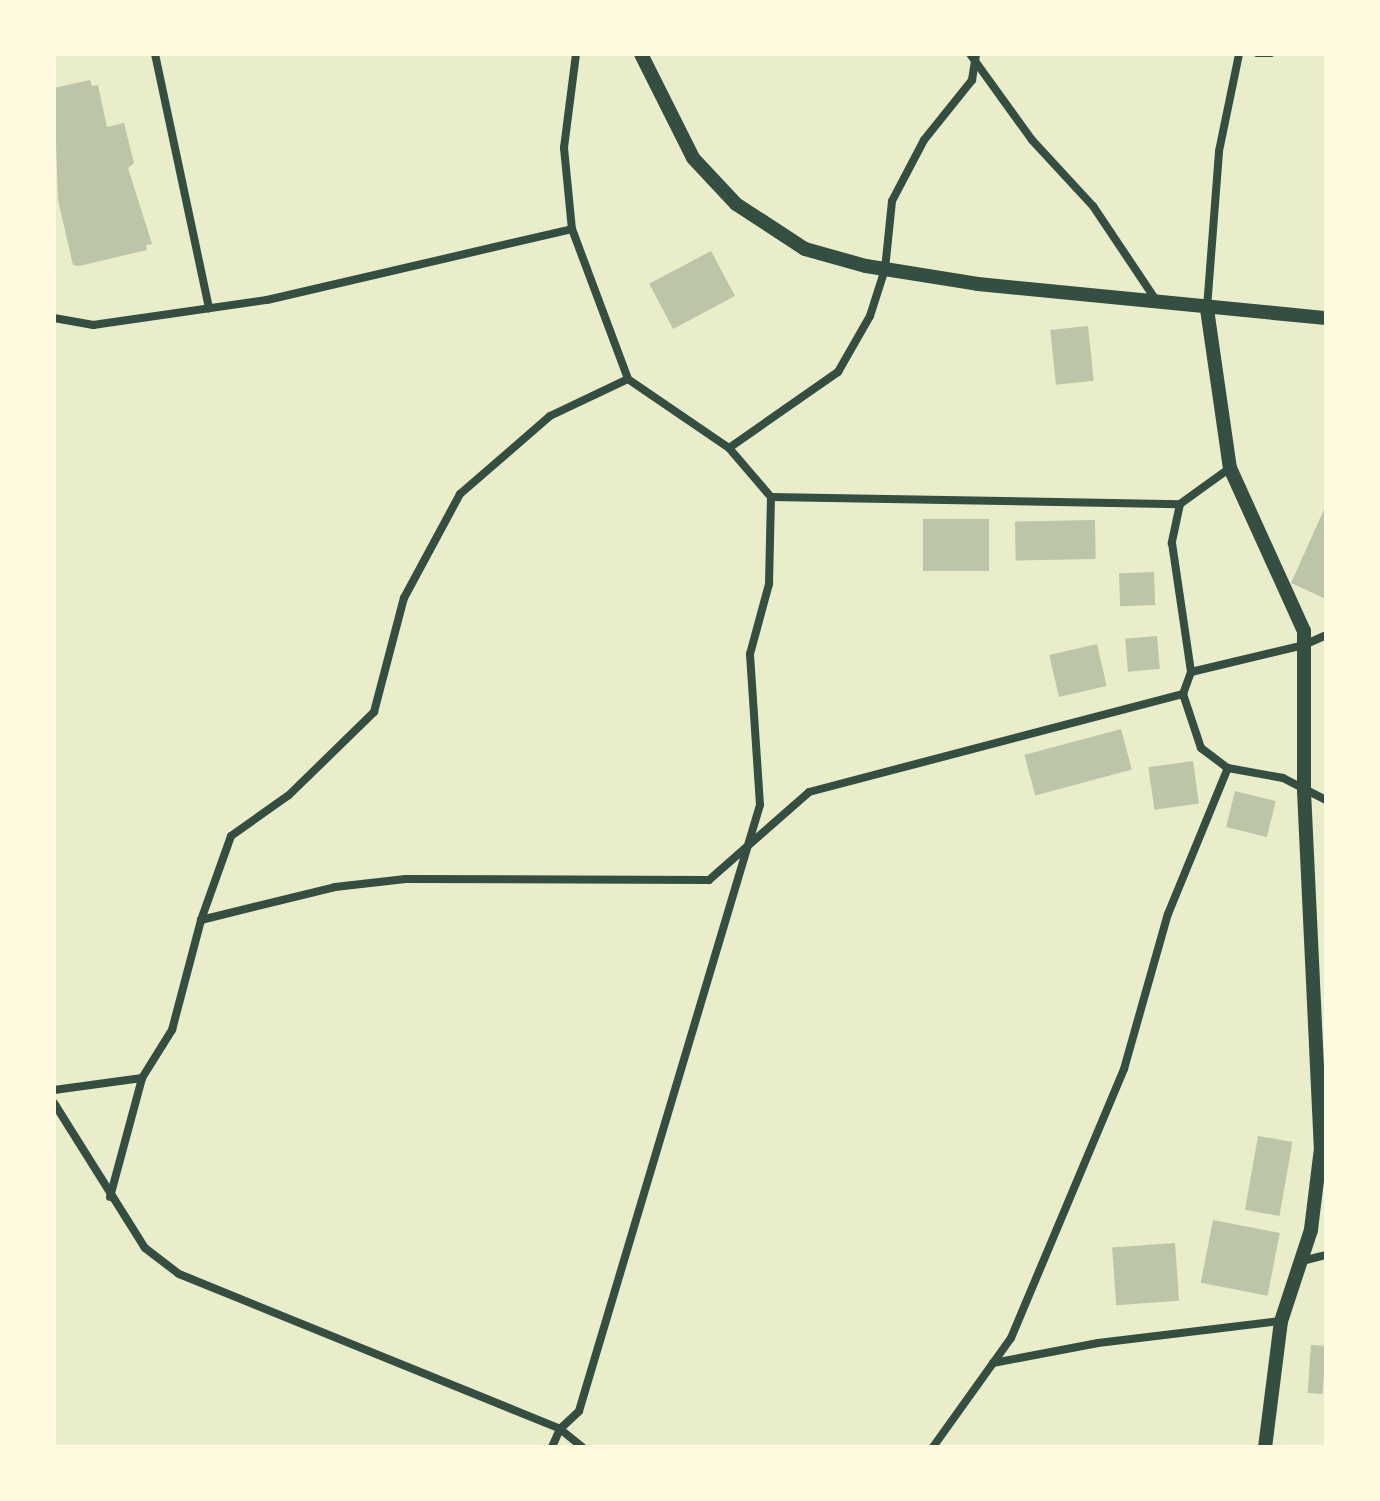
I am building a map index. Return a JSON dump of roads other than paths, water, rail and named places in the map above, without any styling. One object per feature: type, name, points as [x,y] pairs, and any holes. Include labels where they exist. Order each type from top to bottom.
[{"type":"street","points":[[155,54],[209,308]]},
{"type":"street","points":[[552,1447],[560,1429],[579,1411],[760,805],[750,654],[769,584],[771,497],[729,448],[628,379],[572,229],[564,148],[576,54]]},
{"type":"street","points":[[641,54],[693,158],[736,204],[805,249],[885,269],[1159,304],[1326,318]]},
{"type":"street","points":[[1239,54],[1219,151],[1207,309],[1230,468],[1304,631],[1304,791],[1321,1148],[1311,1230],[1281,1321],[1265,1447]]},
{"type":"street","points":[[729,448],[838,372],[870,316],[885,269],[892,201],[924,140],[972,80],[974,56]]},
{"type":"street","points":[[974,56],[1032,140],[1093,206],[1159,304]]},
{"type":"street","points":[[54,318],[93,325],[209,308],[480,254],[572,229]]},
{"type":"street","points":[[110,1197],[142,1078],[172,1030],[201,920],[231,836],[289,795],[374,712],[404,598],[460,494],[550,416],[628,379]]},
{"type":"street","points":[[771,497],[1180,504],[1230,468]]},
{"type":"street","points":[[1180,504],[1172,543],[1191,672],[1183,694],[1201,748],[1228,768],[1283,778],[1326,800]]},
{"type":"street","points":[[1191,672],[1304,645],[1326,635]]},
{"type":"street","points":[[201,920],[335,887],[406,879],[709,880],[809,792],[1183,694]]},
{"type":"street","points":[[933,1447],[1011,1338],[1124,1069],[1168,914],[1228,768]]},
{"type":"street","points":[[54,1090],[142,1078]]},
{"type":"street","points":[[54,1103],[110,1197],[145,1248],[179,1274],[560,1429],[582,1447]]},
{"type":"street","points":[[1301,1262],[1326,1255]]},
{"type":"street","points":[[993,1363],[1098,1343],[1281,1321]]}]
